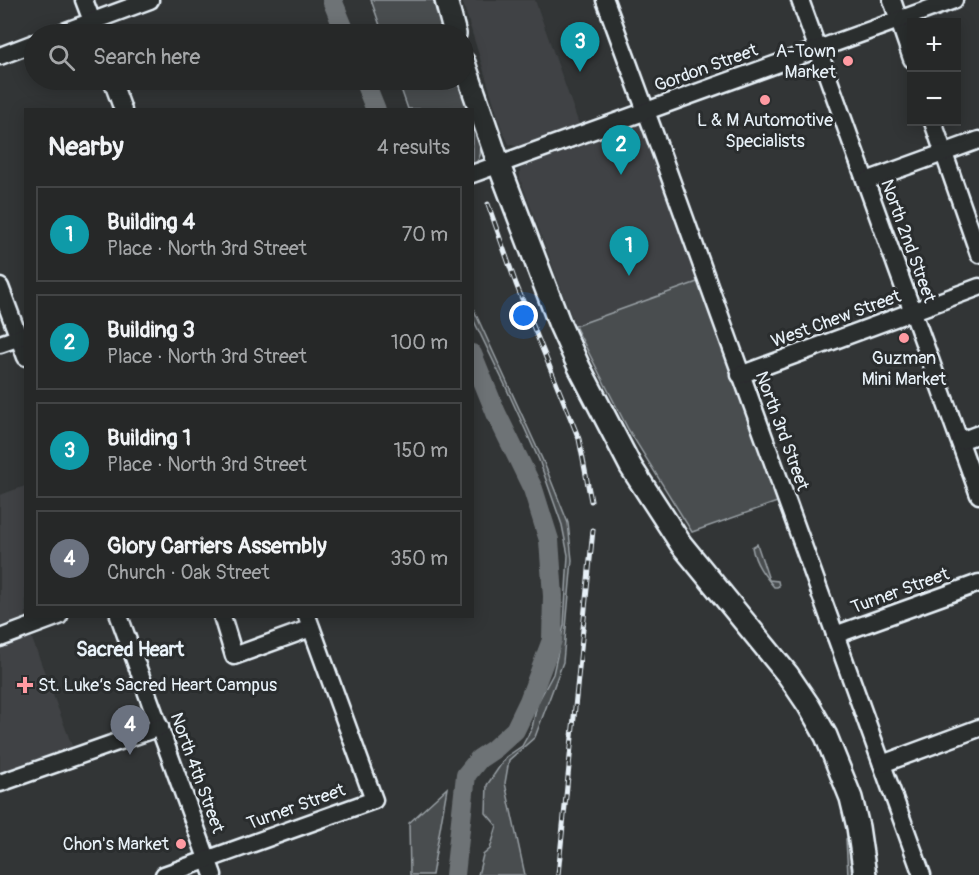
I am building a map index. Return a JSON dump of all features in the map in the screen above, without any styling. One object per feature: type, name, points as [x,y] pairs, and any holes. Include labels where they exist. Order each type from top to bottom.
[{"type":"main road","points":[[447,0],[453,24]]},
{"type":"main road","points":[[473,90],[560,326],[579,367],[631,467],[681,544],[788,675],[826,736],[851,798],[865,875]]},
{"type":"street","points":[[84,0],[93,24]]},
{"type":"street","points":[[102,24],[150,0]]},
{"type":"street","name":"North 3rd Street","points":[[605,0],[922,875]]},
{"type":"street","name":"North 2nd Street","points":[[800,0],[979,495]]},
{"type":"street","points":[[892,0],[907,44]]},
{"type":"street","name":"Gordon Street","points":[[474,173],[954,0]]},
{"type":"street","points":[[0,56],[24,47]]},
{"type":"street","points":[[116,90],[122,108]]},
{"type":"street","points":[[934,126],[979,254]]},
{"type":"street","points":[[866,181],[979,140]]},
{"type":"street","points":[[0,287],[22,336],[0,344]]},
{"type":"street","name":"West Chew Street","points":[[740,375],[979,287]]},
{"type":"street","points":[[960,441],[979,434]]},
{"type":"street","name":"Turner Street","points":[[835,635],[979,583]]},
{"type":"street","points":[[0,638],[54,618]]},
{"type":"street","name":"North 4th Street","points":[[120,618],[211,867]]},
{"type":"street","points":[[223,618],[234,656],[309,622]]},
{"type":"street","name":"Turner Street","points":[[164,875],[211,867],[374,800],[309,622]]},
{"type":"street","points":[[0,783],[160,727]]},
{"type":"street","points":[[882,764],[979,728]]},
{"type":"shaded area","points":[[371,0],[434,0],[440,24],[379,24]]},
{"type":"shaded area","points":[[462,0],[535,0],[580,127],[520,148],[509,144],[502,130],[474,39],[474,24],[469,24]]},
{"type":"shaded area","points":[[401,90],[461,90],[468,108],[408,108]]},
{"type":"shaded area","points":[[640,125],[645,128],[700,281],[575,326],[520,179],[520,169],[530,163]]},
{"type":"shaded area","points":[[474,127],[481,151],[474,164]]},
{"type":"shaded area","points":[[700,281],[780,501],[692,532],[628,429],[575,326]]},
{"type":"shaded area","points":[[474,310],[544,463],[568,523],[572,560],[563,662],[535,737],[509,760],[505,783],[525,875],[478,875],[483,855],[490,849],[497,826],[486,813],[487,785],[506,757],[522,746],[532,728],[537,704],[553,674],[564,625],[568,555],[562,525],[539,460],[474,321]]},
{"type":"shaded area","name":"St. Luke’s Sacred Heart Campus","points":[[24,486],[24,618],[32,618],[25,620],[74,751],[0,778],[0,495]]},
{"type":"shaded area","points":[[757,544],[769,580],[778,581],[779,586],[777,587],[774,587],[763,574],[758,564],[752,547]]},
{"type":"shaded area","points":[[447,788],[432,875],[410,875],[409,823]]},
{"type":"shaded area","points":[[848,838],[852,875],[848,875],[846,839]]},
{"type":"waterway","points":[[332,0],[342,24]]},
{"type":"waterway","points":[[368,90],[375,108]]},
{"type":"waterway","points":[[455,875],[466,775],[479,759],[515,730],[529,701],[552,640],[553,596],[549,540],[533,489],[496,413],[474,359]]},
{"type":"railway","points":[[488,204],[516,284],[579,439],[591,501]]},
{"type":"railway","points":[[558,875],[593,530]]},
{"type":"place","name":"A-Town Market","points":[[848,61]]},
{"type":"place","name":"Building 1","points":[[580,72]]},
{"type":"place","name":"L & M Automotive Specialists","points":[[765,100]]},
{"type":"place","name":"Building 3","points":[[621,175]]},
{"type":"place","name":"Building 4","points":[[629,276]]},
{"type":"place","name":"Guzman Mini Market","points":[[904,338]]},
{"type":"place","name":"St. Luke’s Sacred Heart Campus","points":[[25,685]]},
{"type":"place","name":"Glory Carriers Assembly","points":[[130,755]]},
{"type":"place","name":"Chon's Market","points":[[181,844]]},
{"type":"district","name":"Sacred Heart","points":[[130,649]]}]
